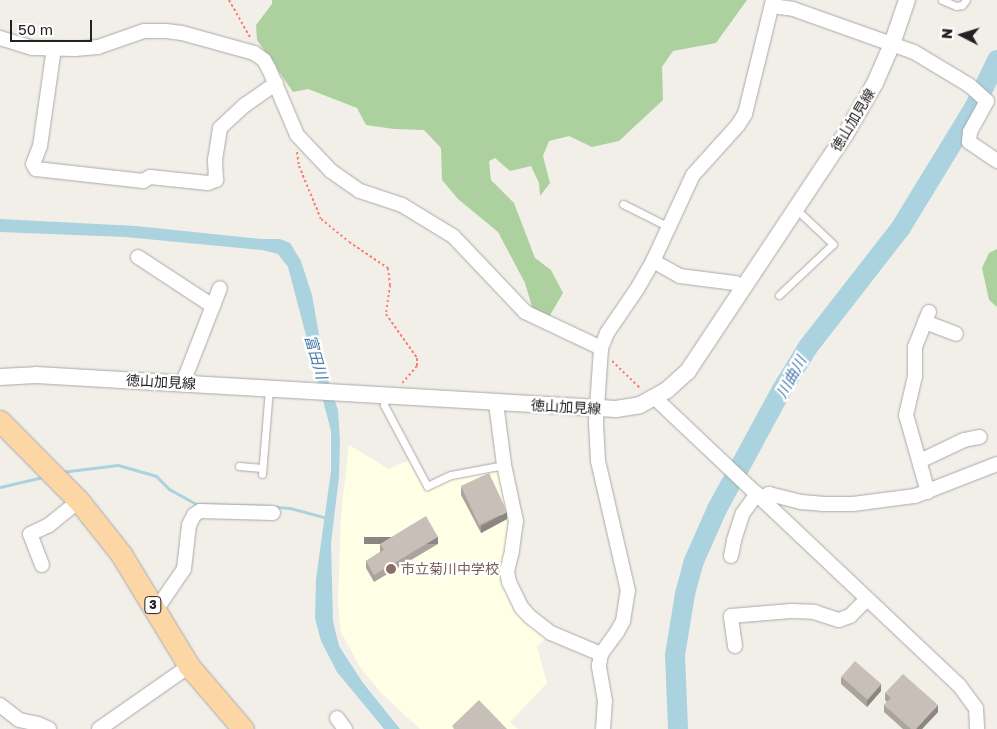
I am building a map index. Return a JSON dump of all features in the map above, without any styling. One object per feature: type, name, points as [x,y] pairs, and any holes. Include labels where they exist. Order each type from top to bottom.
[{"type":"main road","name":"3","points":[[0,421],[78,501],[121,554],[189,666],[243,729]]},
{"type":"street","name":"徳山加見線","points":[[0,377],[36,375],[616,409],[640,405],[655,398],[688,371],[845,135],[875,83],[892,44],[906,0]]},
{"type":"street","points":[[603,729],[605,701],[599,666],[601,654],[618,632],[623,621],[628,591],[598,461],[597,408],[601,348],[607,333],[637,289],[653,261],[693,175],[738,125],[745,114],[772,3],[892,44],[937,64],[974,89],[986,101],[970,132],[969,142],[997,161]]},
{"type":"street","points":[[0,38],[32,48],[98,48],[144,31],[166,31],[190,35],[254,54],[264,60],[276,83],[289,120],[297,135],[331,171],[360,191],[402,205],[453,236],[525,312],[601,348]]},
{"type":"street","points":[[54,48],[40,146],[33,164],[36,169],[143,180],[150,177],[208,183],[216,180],[215,160],[220,128],[245,104],[276,83]]},
{"type":"street","points":[[138,258],[213,306]]},
{"type":"street","points":[[653,261],[680,276],[735,283],[743,286]]},
{"type":"street","points":[[185,384],[186,376],[220,288]]},
{"type":"street","points":[[928,492],[906,415],[915,376],[915,347],[927,317],[956,334]]},
{"type":"street","points":[[655,398],[960,686],[976,708],[977,729]]},
{"type":"street","points":[[496,403],[504,465],[516,521],[507,571],[509,582],[521,607],[551,633],[601,654]]},
{"type":"street","points":[[920,461],[964,440],[980,437]]},
{"type":"street","points":[[731,556],[734,540],[744,512],[759,496],[769,494],[801,502],[853,504],[916,496],[997,464]]},
{"type":"street","points":[[42,565],[30,534],[50,525],[78,501]]},
{"type":"street","points":[[154,607],[160,604],[184,569],[189,525],[194,515],[200,511],[273,512]]},
{"type":"street","points":[[735,646],[730,616],[791,611],[814,612],[839,620],[850,616],[867,599]]},
{"type":"street","points":[[99,729],[189,666]]},
{"type":"street","points":[[0,705],[19,720],[38,724],[49,729]]},
{"type":"lane","points":[[942,0],[956,6],[962,5],[966,0]]},
{"type":"lane","points":[[623,204],[669,228]]},
{"type":"lane","points":[[779,294],[833,244],[795,209]]},
{"type":"lane","points":[[239,466],[262,471],[270,388]]},
{"type":"lane","points":[[389,396],[384,405],[428,486],[450,475],[504,465]]},
{"type":"path","points":[[229,0],[254,44],[254,54]]},
{"type":"path","points":[[297,135],[299,166],[321,219],[349,242],[388,268],[390,285],[386,314],[417,358],[417,366],[389,396]]},
{"type":"path","points":[[601,348],[647,395],[655,398]]},
{"type":"shaded area","points":[[349,445],[389,469],[409,460],[425,490],[452,477],[500,469],[512,521],[502,577],[546,638],[537,646],[547,683],[510,722],[518,729],[420,729],[381,693],[360,667],[341,632],[338,603],[341,515]]},
{"type":"green space","points":[[272,0],[747,0],[716,43],[673,51],[662,67],[663,100],[619,141],[592,147],[569,136],[549,141],[543,156],[550,183],[540,196],[539,183],[531,166],[510,171],[495,158],[489,161],[491,180],[514,203],[535,258],[551,270],[563,293],[549,317],[533,310],[525,283],[498,232],[458,199],[442,180],[441,148],[424,130],[394,129],[366,125],[357,108],[308,89],[293,92],[257,40],[256,25],[272,4]]},
{"type":"green space","points":[[997,249],[997,307],[989,300],[982,268],[989,253]]},
{"type":"water","name":"富田川","points":[[0,219],[136,226],[261,239],[280,239],[290,243],[301,261],[312,295],[326,374],[338,410],[340,441],[339,477],[331,543],[333,621],[339,646],[363,683],[400,729],[384,729],[337,672],[321,641],[315,618],[316,579],[331,471],[331,431],[288,267],[278,254],[262,250],[125,237],[0,232]]},
{"type":"building","points":[[489,473],[507,512],[479,525],[461,486]]},
{"type":"building","points":[[426,516],[438,537],[374,575],[366,561],[384,550],[380,544]]},
{"type":"building","points":[[855,661],[881,684],[868,700],[841,677]]},
{"type":"building","points":[[903,674],[938,705],[916,729],[911,729],[884,705],[891,698],[885,693]]},
{"type":"building","points":[[479,700],[507,729],[454,729],[452,726]]},
{"type":"waterway","name":"川曲川","points":[[678,729],[675,655],[685,594],[694,561],[717,509],[781,391],[808,347],[900,229],[975,106],[997,60]]},
{"type":"waterway","points":[[61,472],[118,465],[156,476],[169,489],[196,504],[266,506]]},
{"type":"waterway","points":[[0,487],[43,477]]},
{"type":"waterway","points":[[275,507],[290,508],[327,518]]},
{"type":"place","name":"市立菊川中学校","points":[[391,569]]}]
